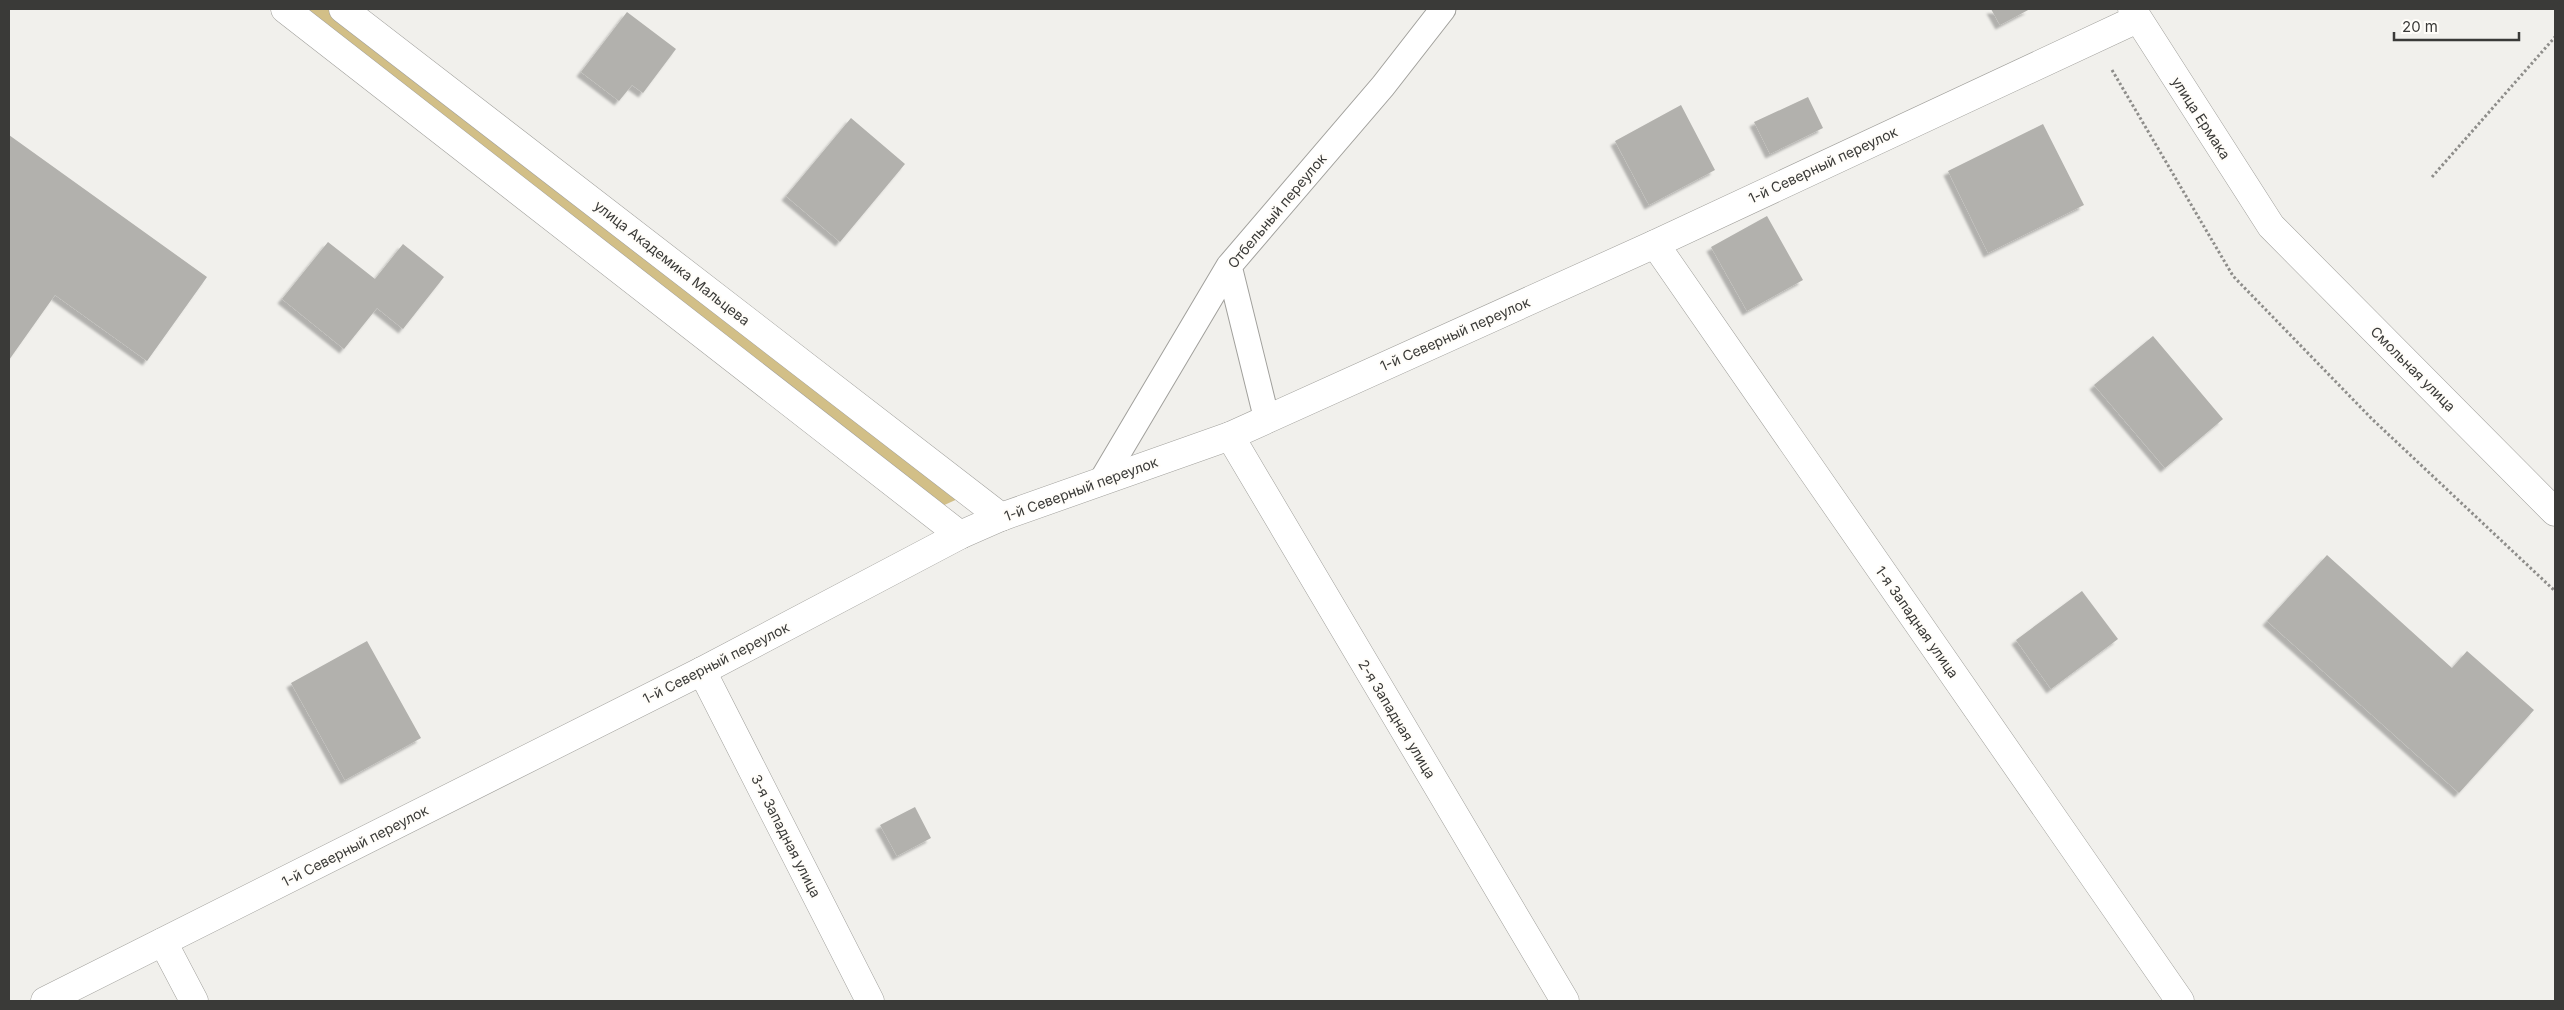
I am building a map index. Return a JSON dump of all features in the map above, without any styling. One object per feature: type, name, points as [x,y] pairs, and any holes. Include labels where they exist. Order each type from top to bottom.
[{"type":"street","points":[[285,9],[960,535]]},
{"type":"street","name":"улица Академика Мальцева","points":[[343,9],[1001,517]]},
{"type":"street","name":"1-й Северный переулок","points":[[44,1001],[702,671],[960,535],[1001,517],[1230,436],[1267,420],[1655,244],[2094,39],[2139,12]]},
{"type":"street","name":"улица Ермака","points":[[2139,12],[2271,226]]},
{"type":"street","name":"Смольная улица","points":[[2271,226],[2555,512]]},
{"type":"street","name":"1-я Западная улица","points":[[1655,244],[2180,1001]]},
{"type":"street","name":"2-я Западная улица","points":[[1230,436],[1565,1001]]},
{"type":"street","name":"3-я Западная улица","points":[[702,671],[870,1001]]},
{"type":"street","points":[[162,942],[194,1001]]},
{"type":"lane","name":"Отбельный переулок","points":[[1102,480],[1229,266],[1383,86],[1442,9]]},
{"type":"lane","points":[[1229,266],[1267,420]]},
{"type":"path","points":[[2432,177],[2555,37]]},
{"type":"path","points":[[2094,39],[2233,276],[2372,418],[2555,590]]},
{"type":"shaded area","points":[[302,9],[331,9],[962,497],[940,507]]},
{"type":"building","points":[[1991,9],[2030,9],[2000,25]]},
{"type":"building","points":[[627,12],[676,49],[643,93],[632,85],[619,101],[581,72]]},
{"type":"building","points":[[1808,97],[1823,128],[1770,154],[1754,122]]},
{"type":"building","points":[[1681,105],[1715,170],[1649,205],[1615,141]]},
{"type":"building","points":[[851,118],[905,164],[840,242],[786,196]]},
{"type":"building","points":[[2043,124],[2084,205],[1988,253],[1948,171]]},
{"type":"building","points":[[9,135],[207,277],[147,361],[55,295],[9,360]]},
{"type":"building","points":[[1767,216],[1803,280],[1747,311],[1711,247]]},
{"type":"building","points":[[328,242],[375,279],[403,244],[444,277],[403,329],[377,308],[344,349],[282,299]]},
{"type":"building","points":[[2153,336],[2223,419],[2165,468],[2094,385]]},
{"type":"building","points":[[2327,555],[2452,668],[2467,651],[2534,710],[2459,793],[2267,621]]},
{"type":"building","points":[[2082,591],[2118,639],[2051,689],[2016,640]]},
{"type":"building","points":[[367,641],[421,738],[345,780],[291,683]]},
{"type":"building","points":[[915,807],[931,838],[897,856],[880,825]]}]
